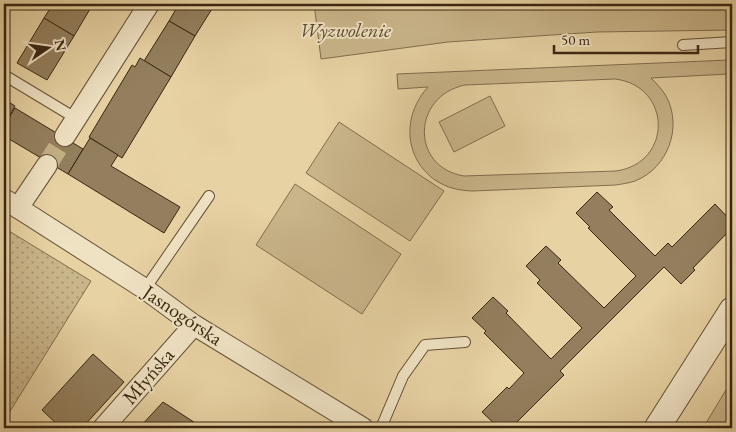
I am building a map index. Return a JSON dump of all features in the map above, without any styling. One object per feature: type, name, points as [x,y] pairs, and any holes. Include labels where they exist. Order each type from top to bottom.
[{"type":"street","points":[[65,136],[149,4]]},
{"type":"street","points":[[11,204],[47,164]]},
{"type":"street","name":"Jasnogórska","points":[[11,204],[145,289],[194,325],[363,428]]},
{"type":"street","points":[[657,428],[732,310]]},
{"type":"street","name":"Młyńska","points":[[103,428],[194,325]]},
{"type":"lane","points":[[683,45],[732,42]]},
{"type":"lane","points":[[4,75],[77,119]]},
{"type":"lane","points":[[145,289],[209,196]]},
{"type":"lane","points":[[381,428],[403,376],[425,345],[465,342]]},
{"type":"green space","name":"Wyzwolenie","points":[[314,4],[732,4],[732,30],[597,32],[448,42],[321,59]]},
{"type":"green space","points":[[729,60],[729,74],[651,78],[666,96],[671,108],[673,121],[669,145],[664,157],[647,175],[635,181],[616,185],[473,191],[453,188],[436,181],[423,169],[414,155],[410,138],[411,121],[417,104],[428,87],[398,89],[397,74]],"holes":[[[615,79],[634,85],[647,95],[655,109],[658,125],[656,140],[648,154],[635,165],[616,171],[464,176],[446,170],[434,160],[427,146],[424,131],[427,116],[435,103],[448,92],[465,85]]]},
{"type":"green space","points":[[490,96],[505,126],[454,152],[439,122]]},
{"type":"green space","points":[[339,122],[444,191],[410,241],[306,173]]},
{"type":"green space","points":[[295,184],[401,254],[362,314],[256,245]]},
{"type":"green space","points":[[4,228],[91,281],[4,421]]},
{"type":"green space","points":[[732,380],[732,428],[703,428]]},
{"type":"building","points":[[53,4],[93,4],[74,36],[44,18]]},
{"type":"building","points":[[179,4],[215,4],[195,36],[169,21]]},
{"type":"building","points":[[44,18],[74,36],[47,80],[17,63]]},
{"type":"building","points":[[169,21],[195,36],[171,77],[144,61]]},
{"type":"building","points":[[140,58],[171,77],[122,158],[89,137],[132,65],[135,67]]},
{"type":"building","points":[[4,99],[15,106],[4,126]]},
{"type":"building","points":[[15,108],[83,149],[68,174],[4,136],[4,126]]},
{"type":"building","points":[[90,138],[118,155],[111,166],[180,207],[164,233],[68,174]]},
{"type":"building","points":[[597,192],[613,207],[609,210],[655,256],[668,243],[672,247],[715,204],[732,222],[732,228],[693,268],[695,270],[681,284],[664,267],[560,371],[564,375],[511,428],[499,428],[482,412],[507,387],[509,389],[524,373],[484,333],[486,331],[472,318],[493,297],[551,359],[582,328],[537,283],[540,280],[526,266],[546,246],[561,260],[558,263],[604,308],[636,276],[588,228],[590,227],[576,213]]},
{"type":"building","points":[[93,354],[124,382],[82,428],[61,428],[42,410]]},
{"type":"building","points":[[163,402],[203,428],[139,428]]},
{"type":"tunnel","points":[[47,165],[65,136]]}]
